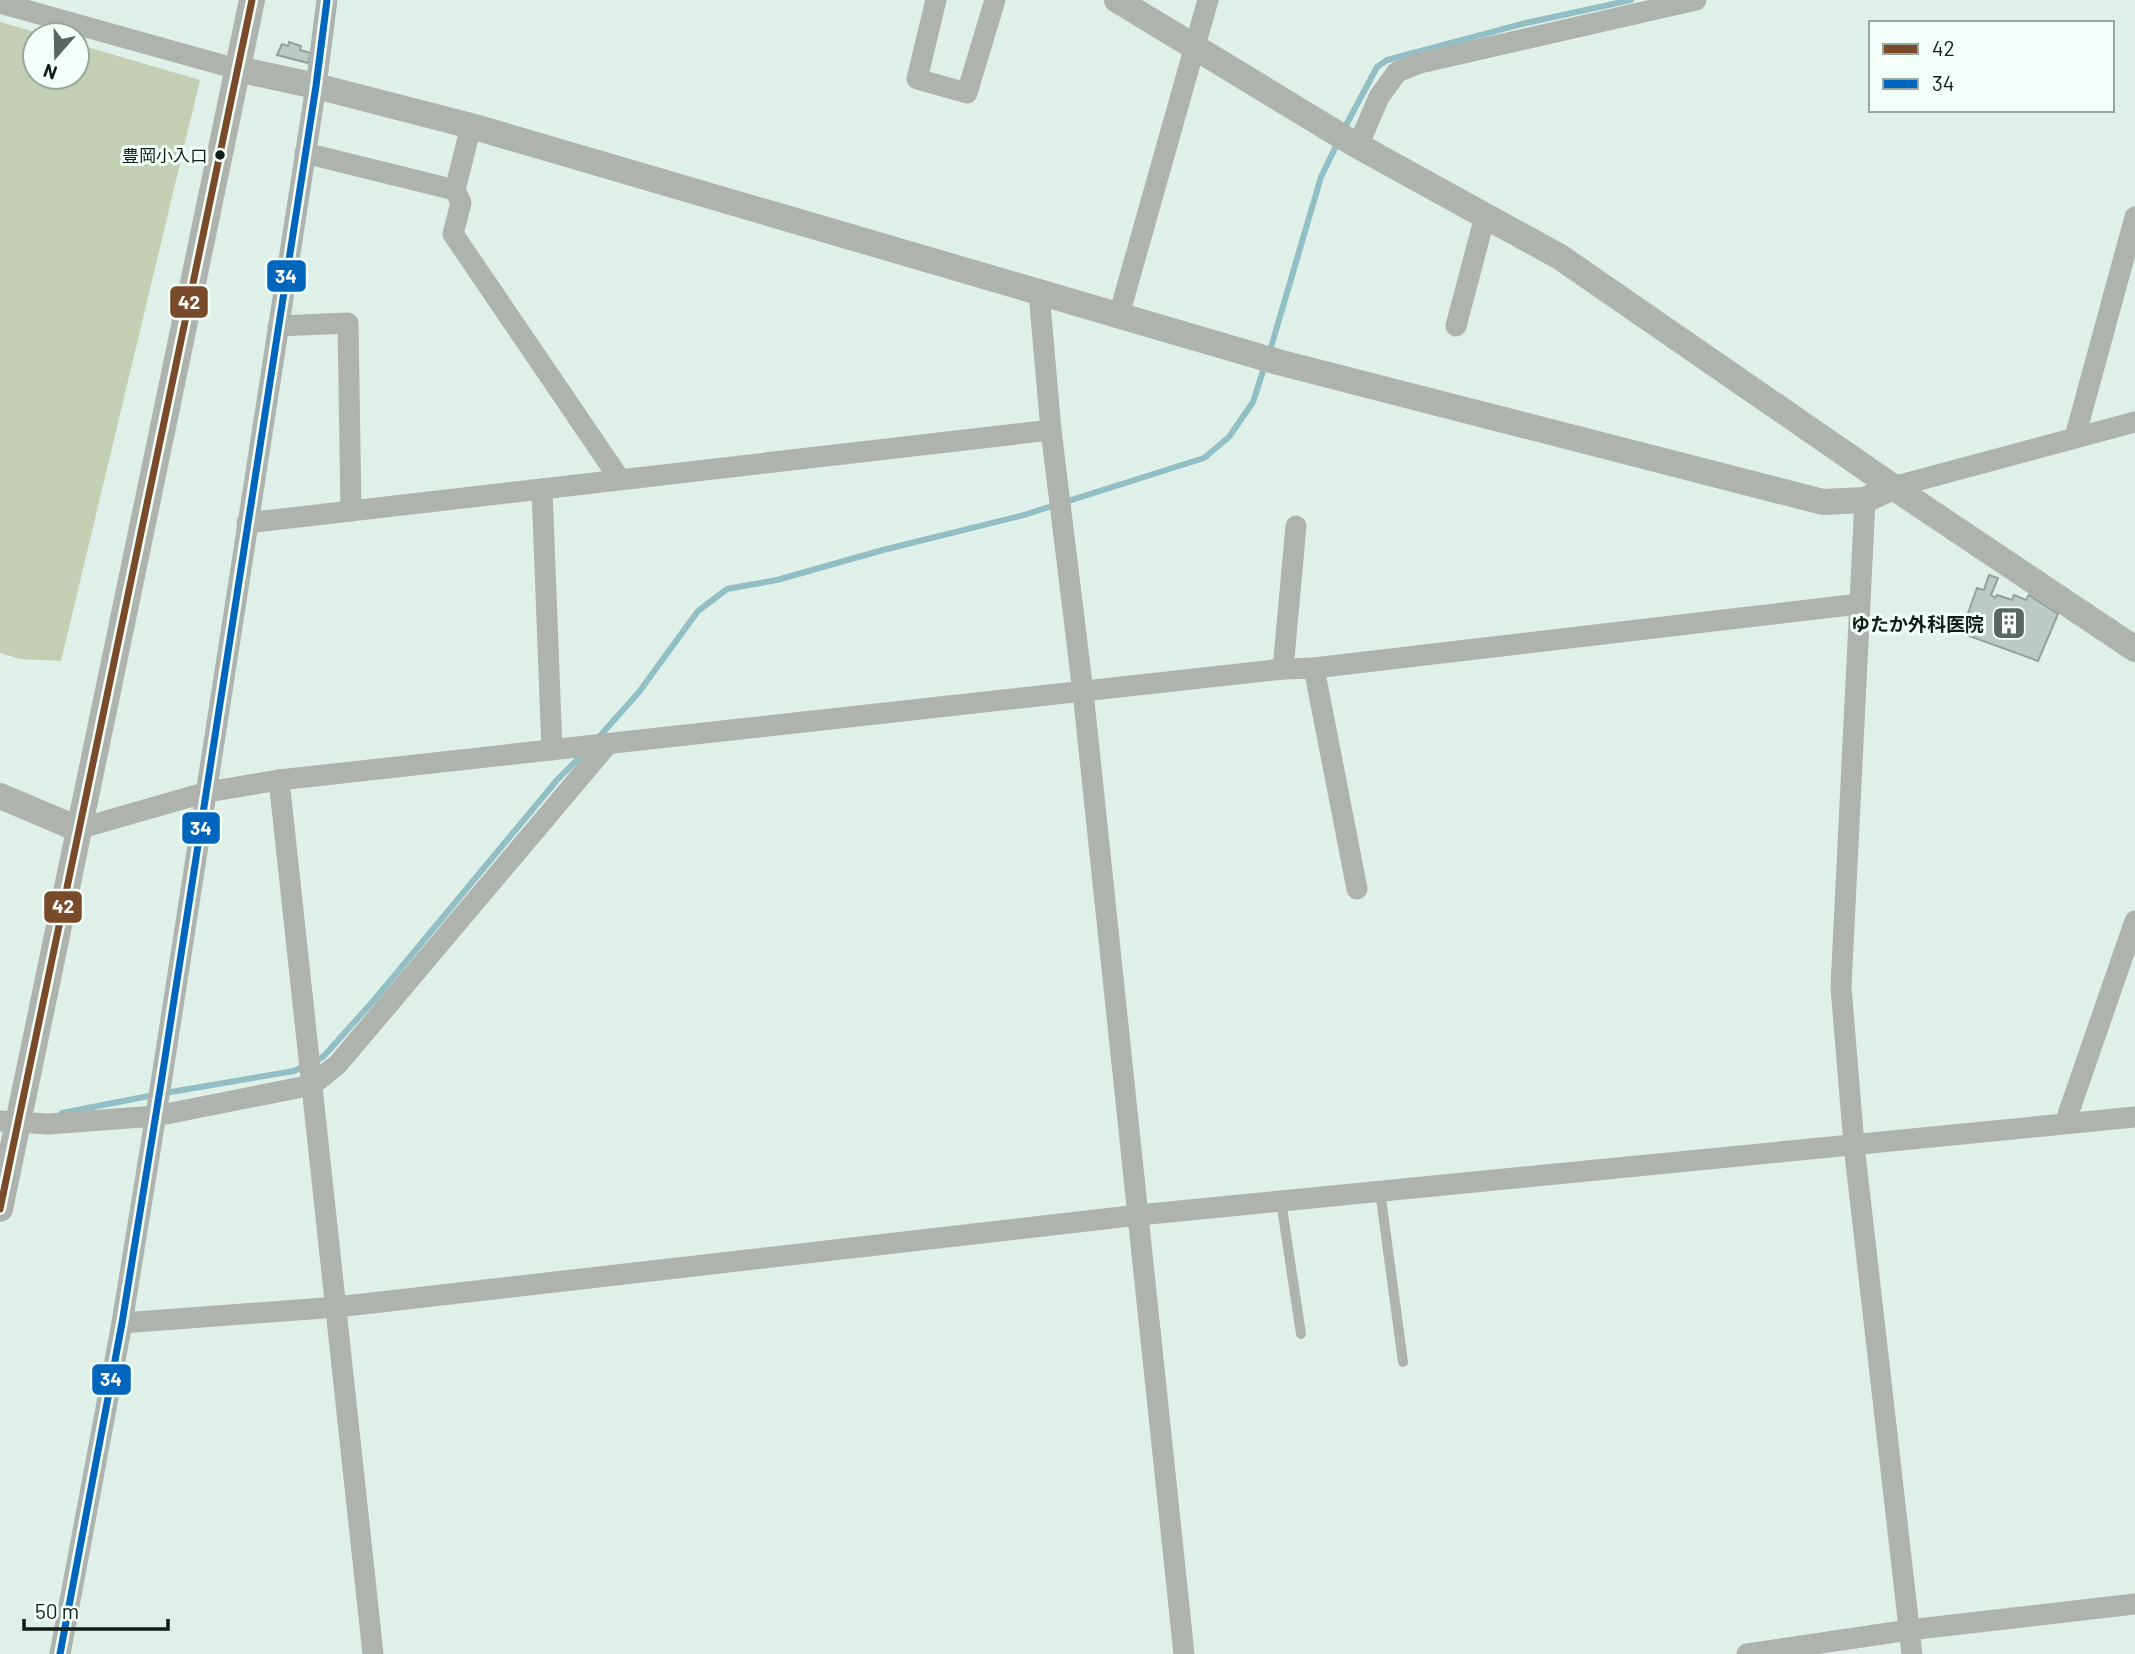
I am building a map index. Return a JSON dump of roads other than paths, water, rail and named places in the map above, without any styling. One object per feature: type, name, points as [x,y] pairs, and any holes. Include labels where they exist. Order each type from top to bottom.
[{"type":"street","points":[[0,1209],[9,1121],[78,829],[252,0]]},
{"type":"street","points":[[60,1654],[122,1323],[162,1077],[316,86],[327,0]]},
{"type":"street","points":[[936,0],[917,79],[967,93],[995,0]]},
{"type":"street","points":[[1117,0],[1346,140],[1560,257],[1893,487],[2135,649]]},
{"type":"street","points":[[1119,315],[1208,0]]},
{"type":"street","points":[[1346,140],[1397,72],[1420,63],[1696,0]]},
{"type":"street","points":[[0,3],[237,69],[316,86],[471,126],[1267,359],[1823,502],[1865,500],[1893,487],[2135,422]]},
{"type":"street","points":[[471,126],[455,190],[461,204],[453,234],[619,478]]},
{"type":"street","points":[[305,153],[455,190]]},
{"type":"street","points":[[1455,326],[1485,216]]},
{"type":"street","points":[[2075,437],[2135,217]]},
{"type":"street","points":[[1039,293],[1051,430],[1083,692],[1184,1654]]},
{"type":"street","points":[[278,326],[348,323],[351,512]]},
{"type":"street","points":[[247,523],[1051,430]]},
{"type":"street","points":[[542,489],[561,749]]},
{"type":"street","points":[[1865,500],[1841,987],[1854,1145],[1912,1654]]},
{"type":"street","points":[[1283,669],[1296,526]]},
{"type":"street","points":[[0,796],[78,829],[207,792],[279,780],[1283,669],[1314,668],[1859,604]]},
{"type":"street","points":[[1314,668],[1357,889]]},
{"type":"street","points":[[9,1121],[48,1124],[156,1112],[311,1081],[338,1064],[603,746]]},
{"type":"street","points":[[279,780],[373,1654]]},
{"type":"street","points":[[2065,1123],[2135,921]]},
{"type":"street","points":[[122,1323],[337,1307],[1139,1215],[2135,1117]]},
{"type":"street","points":[[1747,1654],[1909,1630],[2135,1604]]},
{"type":"lane","points":[[1380,1192],[1403,1362]]},
{"type":"lane","points":[[1281,1201],[1301,1334]]},
{"type":"waterway","points":[[1344,129],[1377,67],[1387,60],[1526,23],[1631,0]]},
{"type":"waterway","points":[[1269,354],[1321,177],[1338,142]]},
{"type":"waterway","points":[[598,738],[639,692],[698,611],[727,589],[777,580],[1024,515],[1204,458],[1229,437],[1253,402],[1265,365]]},
{"type":"waterway","points":[[315,1061],[323,1057],[375,999],[557,780],[583,754]]},
{"type":"waterway","points":[[165,1093],[294,1071],[305,1066]]},
{"type":"waterway","points":[[62,1113],[154,1095]]},
{"type":"place","name":"豊岡小入口","points":[[220,155]]},
{"type":"place","name":"ゆたか外科医院","points":[[2009,623]]}]
